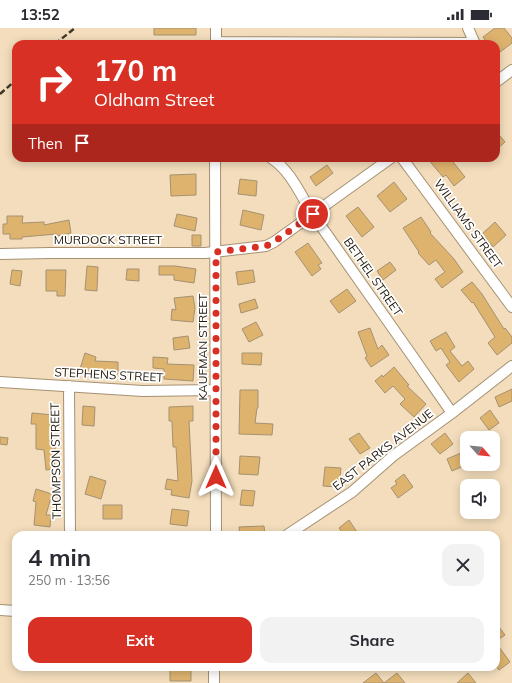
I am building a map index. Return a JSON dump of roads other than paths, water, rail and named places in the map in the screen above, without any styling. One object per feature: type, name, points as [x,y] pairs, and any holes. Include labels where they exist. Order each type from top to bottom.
[{"type":"street","points":[[216,28],[216,40]]},
{"type":"street","points":[[468,28],[472,40]]},
{"type":"street","points":[[500,79],[512,70]]},
{"type":"street","name":"KAUFMAN STREET","points":[[215,162],[216,531]]},
{"type":"street","name":"BETHEL STREET","points":[[277,162],[288,175],[313,214],[452,413]]},
{"type":"street","name":"MURDOCK STREET","points":[[0,254],[216,252],[266,246],[274,242],[385,162]]},
{"type":"street","name":"WILLIAMS STREET","points":[[405,162],[512,306]]},
{"type":"street","name":"EAST PARKS AVENUE","points":[[293,531],[352,492],[393,456],[452,413],[512,366]]},
{"type":"street","name":"STEPHENS STREET","points":[[0,382],[143,390],[216,390]]},
{"type":"street","name":"THOMPSON STREET","points":[[69,386],[70,531]]},
{"type":"street","points":[[0,610],[12,610]]},
{"type":"street","points":[[214,671],[214,683]]},
{"type":"railway","points":[[60,40],[75,28]]},
{"type":"railway","points":[[0,94],[12,84]]}]
